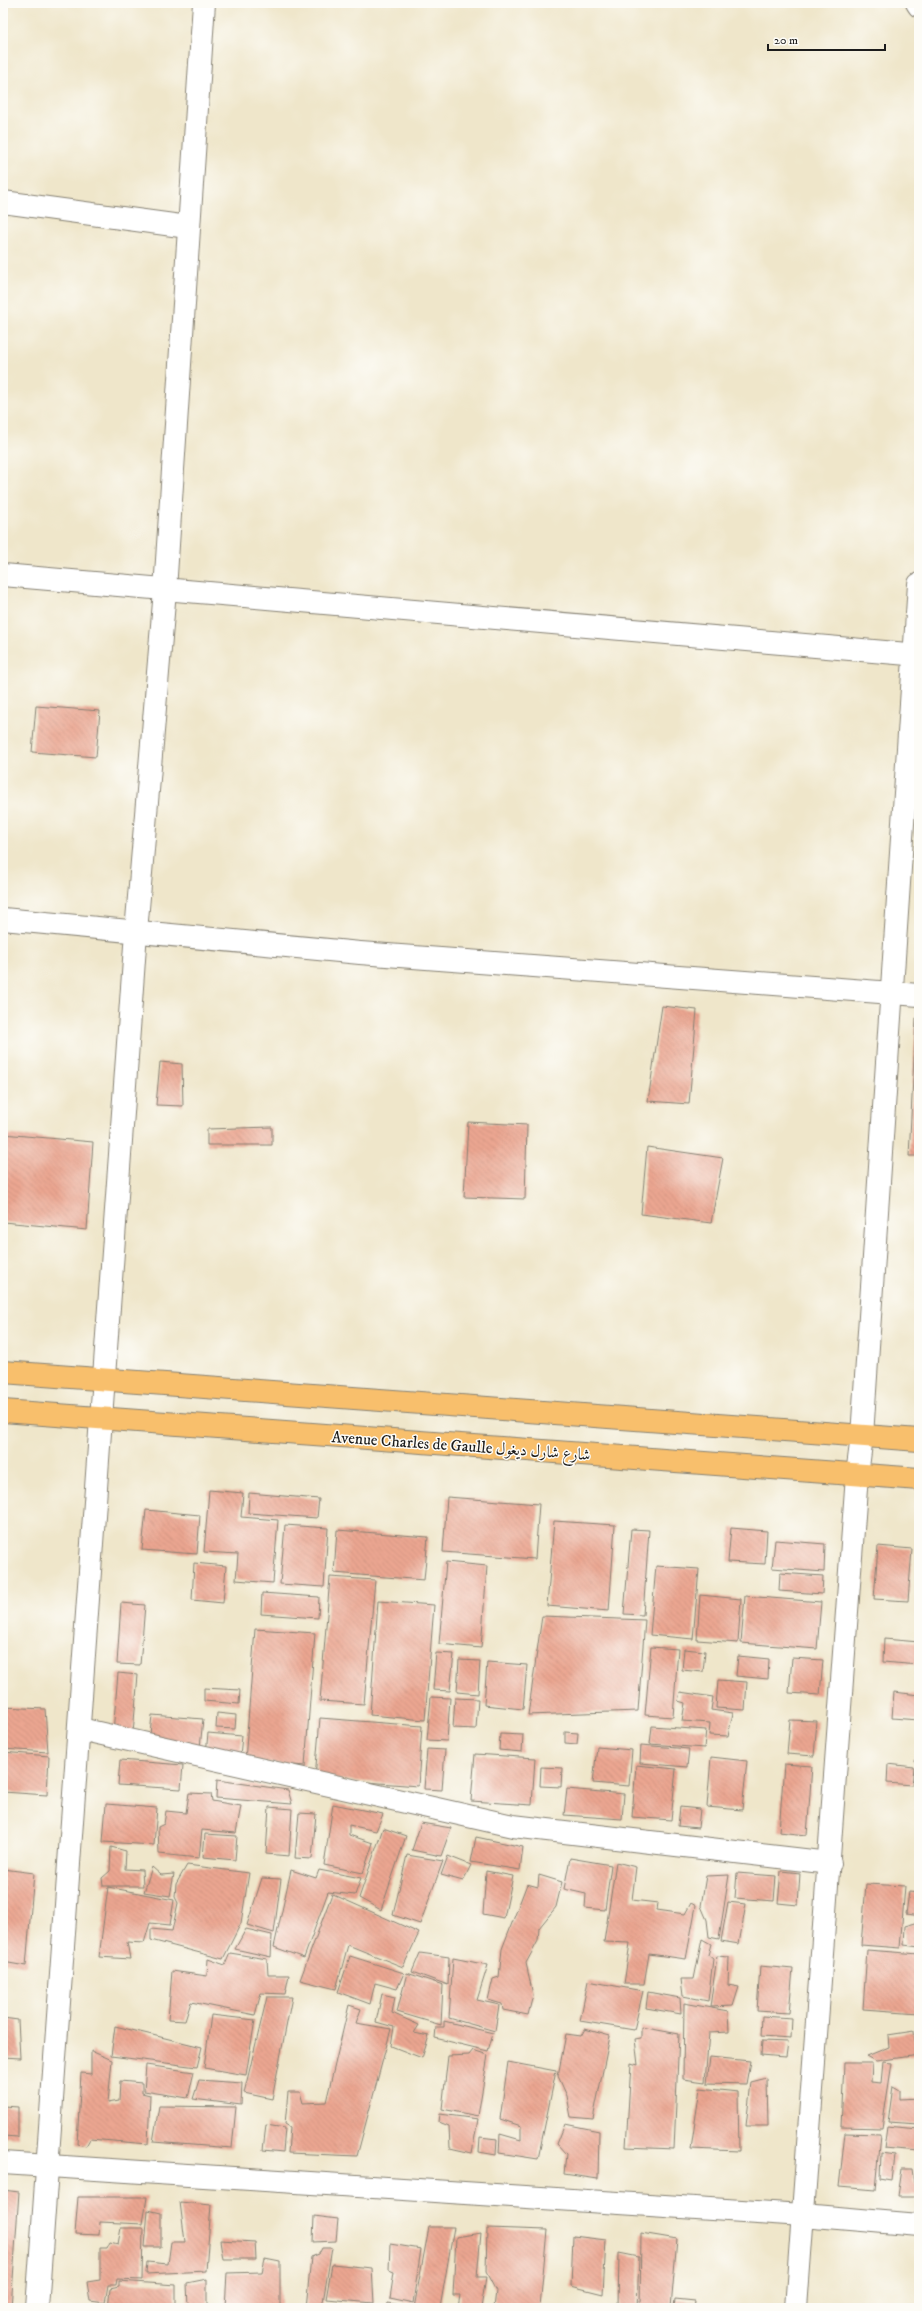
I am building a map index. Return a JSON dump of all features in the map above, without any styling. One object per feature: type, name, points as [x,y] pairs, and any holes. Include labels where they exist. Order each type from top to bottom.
[{"type":"main road","points":[[3,1372],[919,1440]]},
{"type":"main road","name":"Avenue Charles de Gaulle شارع شارل ديغول","points":[[3,1411],[919,1479]]},
{"type":"street","points":[[37,2308],[80,1729],[136,932],[165,590],[204,3]]},
{"type":"street","points":[[3,202],[188,227]]},
{"type":"street","points":[[3,575],[917,655]]},
{"type":"street","points":[[796,2308],[830,1863],[857,1475],[862,1436],[890,992],[917,655],[919,584]]},
{"type":"street","points":[[3,919],[360,954],[919,995]]},
{"type":"street","points":[[80,1729],[378,1794],[513,1826],[830,1863]]},
{"type":"street","points":[[3,2163],[803,2215],[919,2225]]},
{"type":"building","points":[[36,706],[100,711],[96,757],[32,752]]},
{"type":"building","points":[[662,1006],[697,1010],[689,1104],[648,1101]]},
{"type":"building","points":[[916,1018],[919,1018],[919,1156],[909,1156]]},
{"type":"building","points":[[160,1062],[182,1064],[183,1106],[156,1105]]},
{"type":"building","points":[[468,1122],[527,1125],[525,1199],[464,1197]]},
{"type":"building","points":[[272,1127],[272,1145],[207,1145],[207,1129]]},
{"type":"building","points":[[3,1134],[93,1142],[87,1230],[3,1222]]},
{"type":"building","points":[[647,1147],[723,1158],[711,1223],[641,1214]]},
{"type":"building","points":[[209,1490],[243,1493],[241,1517],[278,1520],[273,1583],[236,1580],[238,1554],[204,1552]]},
{"type":"building","points":[[249,1493],[319,1499],[317,1518],[248,1513]]},
{"type":"building","points":[[447,1497],[539,1504],[535,1559],[443,1552]]},
{"type":"building","points":[[146,1510],[200,1515],[197,1554],[142,1550]]},
{"type":"building","points":[[554,1521],[615,1525],[609,1611],[547,1606]]},
{"type":"building","points":[[285,1525],[328,1528],[324,1587],[280,1584]]},
{"type":"building","points":[[731,1528],[767,1531],[765,1564],[728,1562]]},
{"type":"building","points":[[631,1529],[649,1530],[643,1615],[624,1614]]},
{"type":"building","points":[[337,1530],[428,1537],[424,1580],[334,1573]]},
{"type":"building","points":[[775,1540],[825,1544],[824,1572],[772,1568]]},
{"type":"building","points":[[878,1546],[912,1549],[908,1601],[874,1599]]},
{"type":"building","points":[[446,1562],[487,1566],[481,1648],[439,1644]]},
{"type":"building","points":[[194,1563],[226,1566],[223,1603],[192,1600]]},
{"type":"building","points":[[656,1566],[699,1569],[693,1639],[650,1635]]},
{"type":"building","points":[[918,1572],[919,1584],[917,1584]]},
{"type":"building","points":[[780,1573],[823,1576],[822,1594],[779,1591]]},
{"type":"building","points":[[330,1577],[375,1580],[364,1704],[320,1701]]},
{"type":"building","points":[[262,1593],[319,1597],[318,1618],[261,1614]]},
{"type":"building","points":[[700,1595],[741,1599],[738,1643],[697,1640]]},
{"type":"building","points":[[745,1596],[821,1602],[817,1649],[741,1643]]},
{"type":"building","points":[[378,1601],[434,1605],[425,1720],[370,1715]]},
{"type":"building","points":[[121,1603],[145,1605],[140,1665],[117,1664]]},
{"type":"building","points":[[542,1616],[645,1620],[638,1711],[528,1715]]},
{"type":"building","points":[[255,1629],[315,1633],[305,1766],[245,1761]]},
{"type":"building","points":[[884,1639],[919,1642],[919,1665],[883,1662]]},
{"type":"building","points":[[651,1647],[678,1649],[673,1717],[645,1715]]},
{"type":"building","points":[[684,1649],[705,1651],[703,1672],[682,1670]]},
{"type":"building","points":[[436,1653],[454,1654],[450,1691],[433,1690]]},
{"type":"building","points":[[738,1656],[769,1659],[768,1679],[736,1676]]},
{"type":"building","points":[[792,1658],[823,1660],[820,1695],[789,1693]]},
{"type":"building","points":[[459,1660],[480,1661],[478,1694],[457,1692]]},
{"type":"building","points":[[487,1662],[527,1665],[523,1709],[484,1705]]},
{"type":"building","points":[[118,1673],[138,1675],[133,1733],[113,1732]]},
{"type":"building","points":[[718,1680],[747,1682],[745,1710],[716,1708]]},
{"type":"building","points":[[204,1688],[240,1690],[239,1704],[204,1701]]},
{"type":"building","points":[[680,1692],[713,1697],[711,1710],[733,1713],[728,1736],[709,1735],[710,1723],[682,1721],[685,1703],[678,1701]]},
{"type":"building","points":[[894,1692],[919,1695],[918,1720],[892,1718]]},
{"type":"building","points":[[431,1697],[450,1698],[447,1741],[427,1740]]},
{"type":"building","points":[[455,1698],[478,1699],[476,1729],[453,1728]]},
{"type":"building","points":[[3,1707],[45,1709],[48,1752],[3,1749]]},
{"type":"building","points":[[217,1713],[236,1715],[235,1729],[216,1728]]},
{"type":"building","points":[[152,1715],[203,1719],[200,1748],[149,1744]]},
{"type":"building","points":[[320,1718],[422,1726],[418,1786],[315,1778]]},
{"type":"building","points":[[790,1720],[817,1721],[814,1756],[787,1754]]},
{"type":"building","points":[[652,1726],[706,1730],[704,1748],[650,1744]]},
{"type":"building","points":[[565,1732],[578,1733],[577,1744],[565,1743]]},
{"type":"building","points":[[208,1733],[242,1736],[240,1756],[206,1754]]},
{"type":"building","points":[[500,1734],[523,1735],[522,1752],[499,1750]]},
{"type":"building","points":[[918,1743],[919,1762],[915,1762]]},
{"type":"building","points":[[641,1745],[689,1749],[687,1767],[640,1763]]},
{"type":"building","points":[[597,1747],[632,1750],[629,1786],[593,1783]]},
{"type":"building","points":[[427,1749],[445,1750],[442,1790],[424,1789]]},
{"type":"building","points":[[3,1752],[49,1756],[47,1795],[3,1792]]},
{"type":"building","points":[[475,1754],[535,1758],[532,1805],[471,1801]]},
{"type":"building","points":[[711,1757],[747,1761],[742,1810],[707,1807]]},
{"type":"building","points":[[120,1760],[183,1765],[181,1789],[118,1785]]},
{"type":"building","points":[[784,1764],[812,1766],[807,1835],[779,1832]]},
{"type":"building","points":[[888,1764],[914,1767],[912,1785],[887,1783]]},
{"type":"building","points":[[636,1765],[676,1769],[671,1820],[632,1817]]},
{"type":"building","points":[[541,1767],[562,1768],[561,1787],[540,1786]]},
{"type":"building","points":[[217,1780],[288,1790],[292,1804],[216,1798]]},
{"type":"building","points":[[567,1789],[624,1794],[622,1819],[564,1815]]},
{"type":"building","points":[[189,1793],[211,1794],[212,1801],[241,1806],[236,1833],[202,1830],[199,1858],[159,1854],[158,1827],[164,1824],[166,1811],[186,1813]]},
{"type":"building","points":[[106,1804],[157,1808],[154,1845],[103,1842]]},
{"type":"building","points":[[333,1804],[383,1814],[376,1831],[349,1825],[349,1835],[373,1843],[363,1873],[324,1865]]},
{"type":"building","points":[[269,1807],[292,1809],[289,1856],[266,1854]]},
{"type":"building","points":[[680,1807],[700,1809],[698,1828],[678,1826]]},
{"type":"building","points":[[299,1813],[316,1814],[312,1859],[295,1858]]},
{"type":"building","points":[[918,1820],[919,1831],[917,1831]]},
{"type":"building","points":[[421,1823],[451,1828],[441,1856],[412,1850]]},
{"type":"building","points":[[383,1828],[406,1836],[381,1910],[359,1898]]},
{"type":"building","points":[[205,1834],[237,1836],[235,1860],[203,1857]]},
{"type":"building","points":[[476,1837],[523,1847],[520,1870],[471,1862]]},
{"type":"building","points":[[111,1847],[126,1851],[125,1869],[142,1870],[143,1886],[103,1886],[102,1878],[110,1871]]},
{"type":"building","points":[[407,1855],[443,1861],[420,1924],[393,1915]]},
{"type":"building","points":[[448,1856],[471,1865],[463,1881],[441,1875]]},
{"type":"building","points":[[570,1858],[611,1865],[605,1910],[585,1908],[586,1894],[564,1889]]},
{"type":"building","points":[[616,1862],[636,1867],[632,1900],[658,1903],[657,1910],[685,1914],[691,1903],[696,1906],[686,1959],[649,1954],[644,1984],[624,1984],[630,1943],[604,1942]]},
{"type":"building","points":[[187,1865],[249,1873],[241,1923],[223,1959],[151,1940],[151,1929],[172,1931],[178,1903],[175,1897],[176,1884]]},
{"type":"building","points":[[152,1867],[161,1875],[174,1874],[170,1896],[144,1892]]},
{"type":"building","points":[[3,1869],[34,1873],[26,1966],[3,1962]]},
{"type":"building","points":[[291,1870],[316,1878],[319,1870],[361,1878],[355,1895],[328,1892],[304,1958],[274,1947]]},
{"type":"building","points":[[486,1871],[513,1876],[504,1918],[483,1914]]},
{"type":"building","points":[[781,1871],[800,1873],[798,1905],[778,1903]]},
{"type":"building","points":[[737,1873],[776,1876],[774,1901],[735,1898]]},
{"type":"building","points":[[539,1875],[562,1882],[556,1907],[539,1928],[538,1941],[526,1963],[533,1995],[528,2015],[503,2010],[502,2004],[488,2000],[493,1979],[499,1977],[502,1949],[527,1884],[538,1887]]},
{"type":"building","points":[[729,1875],[719,1939],[709,1937],[707,1920],[701,1906],[706,1876]]},
{"type":"building","points":[[262,1878],[281,1879],[274,1933],[247,1925]]},
{"type":"building","points":[[866,1884],[905,1886],[900,1948],[861,1945]]},
{"type":"building","points":[[108,1887],[174,1900],[170,1925],[150,1923],[144,1943],[127,1942],[130,1959],[99,1957]]},
{"type":"building","points":[[909,1892],[919,1893],[919,1916],[906,1914]]},
{"type":"building","points":[[332,1894],[419,1933],[403,1967],[348,1945],[336,1989],[300,1980]]},
{"type":"building","points":[[728,1902],[746,1904],[739,1944],[721,1941]]},
{"type":"building","points":[[919,1922],[919,1947],[904,1945],[905,1926]]},
{"type":"building","points":[[246,1929],[272,1935],[271,1957],[235,1949]]},
{"type":"building","points":[[702,1939],[711,1944],[708,1955],[713,1959],[708,2001],[683,1996],[681,1979],[694,1979]]},
{"type":"building","points":[[867,1950],[919,1954],[919,2013],[863,2009]]},
{"type":"building","points":[[230,1953],[267,1959],[268,1975],[289,1975],[285,1994],[261,1993],[255,2015],[191,2002],[185,2021],[168,2020],[172,1971],[207,1976],[208,1959],[225,1965]]},
{"type":"building","points":[[420,1953],[449,1957],[448,1985],[412,1972]]},
{"type":"building","points":[[350,1956],[404,1973],[397,1989],[375,1983],[370,2004],[338,1992]]},
{"type":"building","points":[[717,1956],[729,1957],[728,1985],[739,1987],[733,2006],[710,2007]]},
{"type":"building","points":[[453,1958],[488,1965],[477,2000],[499,2005],[495,2031],[449,2018]]},
{"type":"building","points":[[760,1966],[793,1969],[789,2013],[757,2011]]},
{"type":"building","points":[[407,1973],[443,1985],[441,2025],[397,2012]]},
{"type":"building","points":[[588,1981],[643,1991],[634,2030],[580,2021]]},
{"type":"building","points":[[648,1992],[680,1998],[681,2014],[646,2008]]},
{"type":"building","points":[[382,1994],[395,1997],[392,2013],[419,2025],[414,2033],[429,2036],[422,2058],[391,2046],[394,2027],[376,2022]]},
{"type":"building","points":[[267,1997],[292,1997],[272,2099],[244,2093]]},
{"type":"building","points":[[684,2003],[728,2011],[729,2032],[709,2033],[705,2082],[683,2079]]},
{"type":"building","points":[[349,2005],[361,2009],[356,2023],[391,2029],[357,2156],[288,2153],[290,2127],[285,2124],[288,2092],[300,2092],[303,2103],[326,2102]]},
{"type":"building","points":[[211,2015],[255,2020],[246,2075],[204,2068]]},
{"type":"building","points":[[762,2016],[792,2018],[791,2038],[761,2036]]},
{"type":"building","points":[[3,2018],[18,2020],[20,2058],[3,2057]]},
{"type":"building","points":[[444,2021],[493,2033],[488,2051],[435,2038],[436,2027],[444,2027]]},
{"type":"building","points":[[115,2026],[202,2047],[197,2067],[111,2056]]},
{"type":"building","points":[[641,2027],[679,2034],[674,2149],[626,2147],[631,2063],[638,2065],[635,2039],[641,2038]]},
{"type":"building","points":[[585,2029],[610,2036],[593,2119],[571,2117],[567,2096],[558,2076],[566,2034],[581,2036]]},
{"type":"building","points":[[914,2031],[915,2044],[919,2043],[919,2055],[876,2061],[867,2056],[889,2047],[888,2035]]},
{"type":"building","points":[[762,2041],[788,2042],[786,2057],[761,2055]]},
{"type":"building","points":[[473,2050],[488,2055],[478,2116],[442,2109],[448,2056],[469,2055]]},
{"type":"building","points":[[91,2051],[112,2060],[108,2103],[119,2101],[120,2081],[142,2083],[142,2093],[150,2095],[148,2144],[90,2139],[86,2146],[77,2144],[81,2073],[91,2074]]},
{"type":"building","points":[[710,2057],[750,2061],[746,2084],[707,2083]]},
{"type":"building","points":[[508,2062],[556,2071],[538,2159],[499,2153],[500,2134],[521,2140],[521,2126],[500,2119]]},
{"type":"building","points":[[883,2062],[892,2063],[882,2128],[841,2127],[844,2063],[872,2063],[871,2082],[881,2083]]},
{"type":"building","points":[[146,2065],[194,2072],[188,2098],[144,2091]]},
{"type":"building","points":[[767,2078],[768,2126],[746,2126],[751,2082]]},
{"type":"building","points":[[199,2080],[242,2083],[241,2105],[193,2099]]},
{"type":"building","points":[[893,2086],[900,2090],[900,2099],[919,2098],[919,2124],[888,2122]]},
{"type":"building","points":[[700,2088],[738,2092],[739,2151],[691,2149]]},
{"type":"building","points":[[3,2106],[18,2107],[18,2137],[3,2136]]},
{"type":"building","points":[[159,2106],[236,2107],[232,2148],[153,2142]]},
{"type":"building","points":[[440,2114],[478,2119],[472,2153],[450,2148],[449,2126],[439,2122]]},
{"type":"building","points":[[565,2124],[599,2131],[598,2179],[564,2174],[566,2154],[557,2144]]},
{"type":"building","points":[[266,2125],[285,2128],[283,2152],[263,2150]]},
{"type":"building","points":[[887,2126],[919,2129],[919,2151],[884,2148]]},
{"type":"building","points":[[845,2133],[880,2134],[875,2190],[839,2187]]},
{"type":"building","points":[[480,2137],[497,2139],[496,2155],[479,2152]]},
{"type":"building","points":[[881,2153],[895,2155],[892,2181],[880,2179]]},
{"type":"building","points":[[901,2169],[912,2169],[914,2183],[919,2183],[919,2196],[897,2196]]},
{"type":"building","points":[[3,2190],[19,2192],[11,2308],[3,2308]]},
{"type":"building","points":[[78,2197],[147,2197],[143,2224],[100,2222],[99,2235],[75,2234]]},
{"type":"building","points":[[180,2202],[211,2205],[206,2271],[146,2274],[147,2262],[168,2264],[171,2242],[185,2242]]},
{"type":"building","points":[[148,2210],[161,2213],[161,2247],[145,2247]]},
{"type":"building","points":[[314,2216],[338,2219],[336,2241],[313,2242]]},
{"type":"building","points":[[429,2227],[454,2227],[440,2308],[414,2308]]},
{"type":"building","points":[[121,2228],[143,2228],[142,2280],[117,2279],[116,2285],[108,2285],[105,2303],[90,2301],[87,2282],[100,2280],[100,2248],[107,2248],[110,2242],[118,2244]]},
{"type":"building","points":[[487,2228],[547,2230],[540,2308],[494,2308],[496,2291],[486,2272]]},
{"type":"building","points":[[481,2233],[477,2277],[486,2277],[481,2308],[458,2308],[460,2295],[453,2295],[456,2237]]},
{"type":"building","points":[[641,2233],[677,2239],[671,2308],[640,2308]]},
{"type":"building","points":[[573,2236],[606,2240],[603,2294],[571,2286]]},
{"type":"building","points":[[220,2240],[255,2242],[256,2259],[223,2259]]},
{"type":"building","points":[[390,2244],[421,2249],[413,2303],[390,2298],[394,2272],[389,2270]]},
{"type":"building","points":[[322,2248],[332,2248],[322,2308],[306,2308],[311,2257],[319,2254]]},
{"type":"building","points":[[619,2253],[639,2257],[637,2308],[618,2307]]},
{"type":"building","points":[[265,2259],[280,2262],[280,2308],[225,2308],[227,2273],[262,2272]]},
{"type":"building","points":[[332,2264],[372,2268],[374,2303],[326,2299]]},
{"type":"building","points":[[207,2279],[207,2308],[188,2308],[187,2283]]},
{"type":"building","points":[[119,2281],[176,2285],[176,2308],[108,2308],[110,2289],[119,2287]]},
{"type":"building","points":[[675,2299],[695,2301],[694,2308],[674,2308]]},
{"type":"building","points":[[388,2303],[407,2306],[407,2308],[387,2308]]}]
